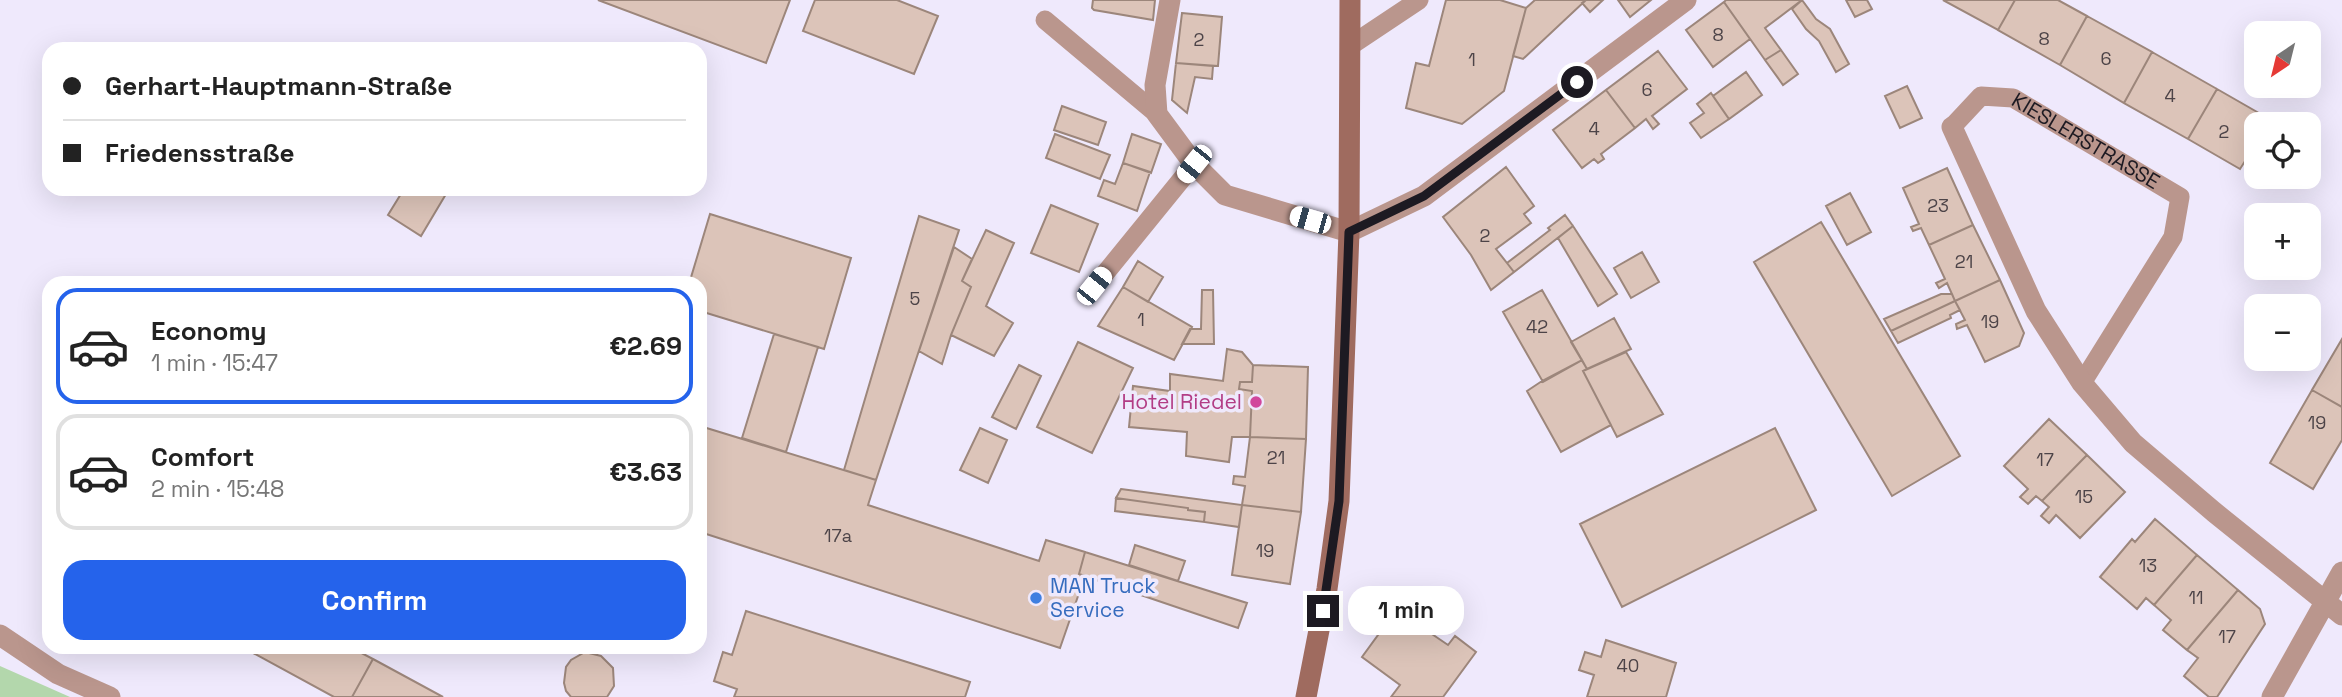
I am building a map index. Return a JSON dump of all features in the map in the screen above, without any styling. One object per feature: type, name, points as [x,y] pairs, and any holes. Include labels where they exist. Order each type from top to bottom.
[{"type":"main road","points":[[1306,697],[1327,589],[1339,501],[1349,232],[1350,0]]},
{"type":"street","points":[[1170,0],[1155,85],[1157,114],[1194,164],[1225,195],[1349,232],[1424,196],[1686,0]]},
{"type":"street","name":"KIESLERSTRASSE","points":[[1952,127],[2036,311],[2082,383],[2133,443],[2334,608]]},
{"type":"street","points":[[2273,697],[2334,608],[2342,572]]},
{"type":"street","points":[[0,635],[58,674],[110,697]]},
{"type":"lane","points":[[1350,46],[1419,0]]},
{"type":"lane","points":[[1045,20],[1157,114]]},
{"type":"lane","name":"KIESLERSTRASSE","points":[[1952,127],[1981,96],[2013,98],[2180,197],[2173,237],[2082,383]]},
{"type":"lane","points":[[1094,286],[1194,164]]},
{"type":"green space","points":[[0,666],[70,697],[0,697]]},
{"type":"building","points":[[598,0],[790,0],[766,63]]},
{"type":"building","points":[[815,0],[897,0],[938,16],[914,74],[803,31]]},
{"type":"building","points":[[1093,0],[1155,0],[1153,20],[1094,10]]},
{"type":"building","points":[[1446,0],[1500,0],[1526,8],[1504,91],[1462,124],[1406,108],[1416,63],[1429,66]]},
{"type":"building","points":[[1535,0],[1586,0],[1523,59],[1513,56],[1526,8]]},
{"type":"building","points":[[1586,0],[1603,0],[1590,12],[1582,3]]},
{"type":"building","points":[[1618,0],[1651,0],[1630,17]]},
{"type":"building","points":[[1802,0],[1765,28],[1781,50],[1765,60],[1724,2]]},
{"type":"building","points":[[1802,0],[1816,19],[1830,29],[1849,64],[1836,72],[1819,41],[1806,29],[1792,9]]},
{"type":"building","points":[[1846,0],[1867,0],[1872,9],[1855,17]]},
{"type":"building","points":[[1943,0],[2015,0],[1998,30]]},
{"type":"building","points":[[2015,0],[2058,0],[2087,16],[2060,65],[1998,30]]},
{"type":"building","points":[[1724,2],[1750,39],[1713,67],[1686,30]]},
{"type":"building","points":[[1182,13],[1222,17],[1218,66],[1176,63]]},
{"type":"building","points":[[2087,16],[2152,52],[2124,103],[2060,65]]},
{"type":"building","points":[[1781,50],[1798,74],[1783,85],[1765,60]]},
{"type":"building","points":[[1658,51],[1687,89],[1652,116],[1659,124],[1653,129],[1646,119],[1635,128],[1606,90]]},
{"type":"building","points":[[2152,52],[2217,89],[2188,139],[2124,103]]},
{"type":"building","points":[[1176,63],[1213,66],[1212,79],[1195,77],[1187,113],[1172,100]]},
{"type":"building","points":[[1746,72],[1762,95],[1729,119],[1713,96]]},
{"type":"building","points":[[1907,86],[1922,118],[1900,128],[1885,96]]},
{"type":"building","points":[[2217,89],[2257,112],[2244,112],[2244,163],[2240,169],[2188,139]]},
{"type":"building","points":[[1606,90],[1635,128],[1601,154],[1604,159],[1598,163],[1594,159],[1582,168],[1553,130]]},
{"type":"building","points":[[1711,93],[1729,119],[1701,138],[1690,123],[1704,113],[1697,104]]},
{"type":"building","points":[[1062,106],[1106,122],[1098,145],[1054,130]]},
{"type":"building","points":[[1055,134],[1110,155],[1100,179],[1046,158]]},
{"type":"building","points":[[1132,134],[1161,144],[1151,173],[1123,163]]},
{"type":"building","points":[[1123,163],[1150,172],[1137,211],[1098,196],[1104,180],[1115,184]]},
{"type":"building","points":[[1506,167],[1534,206],[1524,214],[1531,223],[1496,249],[1514,272],[1491,290],[1471,255],[1443,217]]},
{"type":"building","points":[[1947,168],[1973,225],[1929,245],[1921,228],[1913,231],[1911,227],[1919,224],[1903,188]]},
{"type":"building","points":[[1850,193],[1871,232],[1847,245],[1826,206]]},
{"type":"building","points":[[400,196],[445,196],[421,236],[388,215]]},
{"type":"building","points":[[1051,205],[1098,224],[1079,272],[1031,253]]},
{"type":"building","points":[[710,214],[851,258],[824,349],[707,313],[707,276],[691,276]]},
{"type":"building","points":[[1565,215],[1573,226],[1514,272],[1507,263]]},
{"type":"building","points":[[919,216],[959,230],[876,480],[844,470]]},
{"type":"building","points":[[1821,222],[1960,456],[1892,496],[1754,262]]},
{"type":"building","points":[[1973,225],[2000,280],[1955,301],[1947,283],[1939,288],[1936,283],[1945,279],[1929,245]]},
{"type":"building","points":[[1573,226],[1617,294],[1598,306],[1558,238]]},
{"type":"building","points":[[986,230],[1014,243],[986,306],[1013,323],[994,356],[951,335],[971,287],[962,281]]},
{"type":"building","points":[[954,247],[972,259],[962,281],[971,287],[942,364],[919,351]]},
{"type":"building","points":[[1642,252],[1659,282],[1631,298],[1614,268]]},
{"type":"building","points":[[1138,261],[1163,277],[1148,302],[1123,287]]},
{"type":"building","points":[[2000,280],[2024,333],[2019,346],[1985,362],[1967,325],[1957,329],[1956,324],[1965,320],[1955,301]]},
{"type":"building","points":[[1123,287],[1192,327],[1174,360],[1098,326]]},
{"type":"building","points":[[1202,290],[1213,290],[1214,344],[1182,344],[1190,329],[1201,329]]},
{"type":"building","points":[[1542,290],[1582,360],[1543,382],[1503,312]]},
{"type":"building","points":[[1941,294],[1952,294],[1955,301],[1891,331],[1884,319]]},
{"type":"building","points":[[1955,301],[1960,310],[1950,315],[1951,318],[1898,343],[1891,331]]},
{"type":"building","points":[[1614,318],[1631,349],[1587,369],[1571,342]]},
{"type":"building","points":[[774,334],[818,347],[786,452],[742,438]]},
{"type":"building","points":[[2342,339],[2342,407],[2312,390]]},
{"type":"building","points":[[1078,342],[1133,368],[1092,453],[1037,427]]},
{"type":"building","points":[[1227,349],[1242,352],[1253,365],[1252,382],[1240,382],[1239,389],[1252,391],[1250,437],[1232,437],[1229,462],[1186,456],[1187,432],[1129,427],[1133,386],[1170,391],[1170,374],[1223,381]]},
{"type":"building","points":[[1626,352],[1663,414],[1617,437],[1583,371]]},
{"type":"building","points":[[1582,360],[1587,369],[1583,371],[1611,425],[1561,452],[1527,391]]},
{"type":"building","points":[[1019,365],[1041,376],[1016,429],[992,417]]},
{"type":"building","points":[[1253,365],[1308,367],[1306,439],[1250,437],[1252,391],[1239,389],[1240,382],[1252,382]]},
{"type":"building","points":[[2312,390],[2342,407],[2342,440],[2313,489],[2270,463]]},
{"type":"building","points":[[2049,419],[2087,455],[2042,501],[2036,496],[2028,504],[2020,497],[2028,489],[2004,466]]},
{"type":"building","points":[[707,428],[876,480],[868,505],[1039,561],[1046,540],[1085,552],[1079,574],[1085,576],[1060,648],[707,534]]},
{"type":"building","points":[[980,428],[1007,440],[988,483],[960,470]]},
{"type":"building","points":[[1775,428],[1816,510],[1622,607],[1580,524]]},
{"type":"building","points":[[1250,437],[1306,439],[1301,512],[1242,505],[1245,486],[1233,484],[1234,476],[1245,477]]},
{"type":"building","points":[[2087,455],[2125,492],[2080,538],[2056,515],[2049,523],[2041,516],[2049,507],[2042,501]]},
{"type":"building","points":[[1121,489],[1242,505],[1239,527],[1204,522],[1205,512],[1116,498]]},
{"type":"building","points":[[1116,498],[1205,512],[1204,522],[1115,511]]},
{"type":"building","points":[[1242,505],[1301,512],[1290,584],[1232,575]]},
{"type":"building","points":[[2155,519],[2197,555],[2154,605],[2146,598],[2137,609],[2100,577],[2132,539],[2135,542]]},
{"type":"building","points":[[1135,545],[1185,561],[1178,581],[1129,565]]},
{"type":"building","points":[[1085,552],[1247,603],[1238,628],[1079,574]]},
{"type":"building","points":[[2197,555],[2238,590],[2187,650],[2163,630],[2171,620],[2154,605]]},
{"type":"building","points":[[2238,590],[2260,609],[2265,624],[2217,697],[2209,697],[2184,676],[2198,658],[2187,650]]},
{"type":"building","points":[[1408,594],[1440,617],[1429,632],[1448,645],[1455,636],[1476,652],[1443,697],[1391,697],[1400,685],[1362,657]]},
{"type":"building","points":[[746,611],[970,682],[965,697],[734,697],[737,689],[714,681],[723,652],[732,655]]},
{"type":"building","points":[[1606,640],[1676,663],[1666,697],[1587,697],[1594,675],[1579,670],[1585,652],[1601,657]]},
{"type":"building","points":[[255,654],[363,654],[373,659],[352,697],[334,697]]},
{"type":"building","points":[[582,654],[593,654],[601,656],[613,668],[614,686],[607,697],[571,697],[564,683],[566,667],[571,660]]},
{"type":"building","points":[[373,659],[443,697],[352,697]]},
{"type":"place","name":"Hotel Riedel","points":[[1256,402]]},
{"type":"place","name":"MAN Truck Service","points":[[1036,598]]},
{"type":"route","points":[[1323,611],[1339,501],[1349,232],[1424,196],[1577,82]]}]
